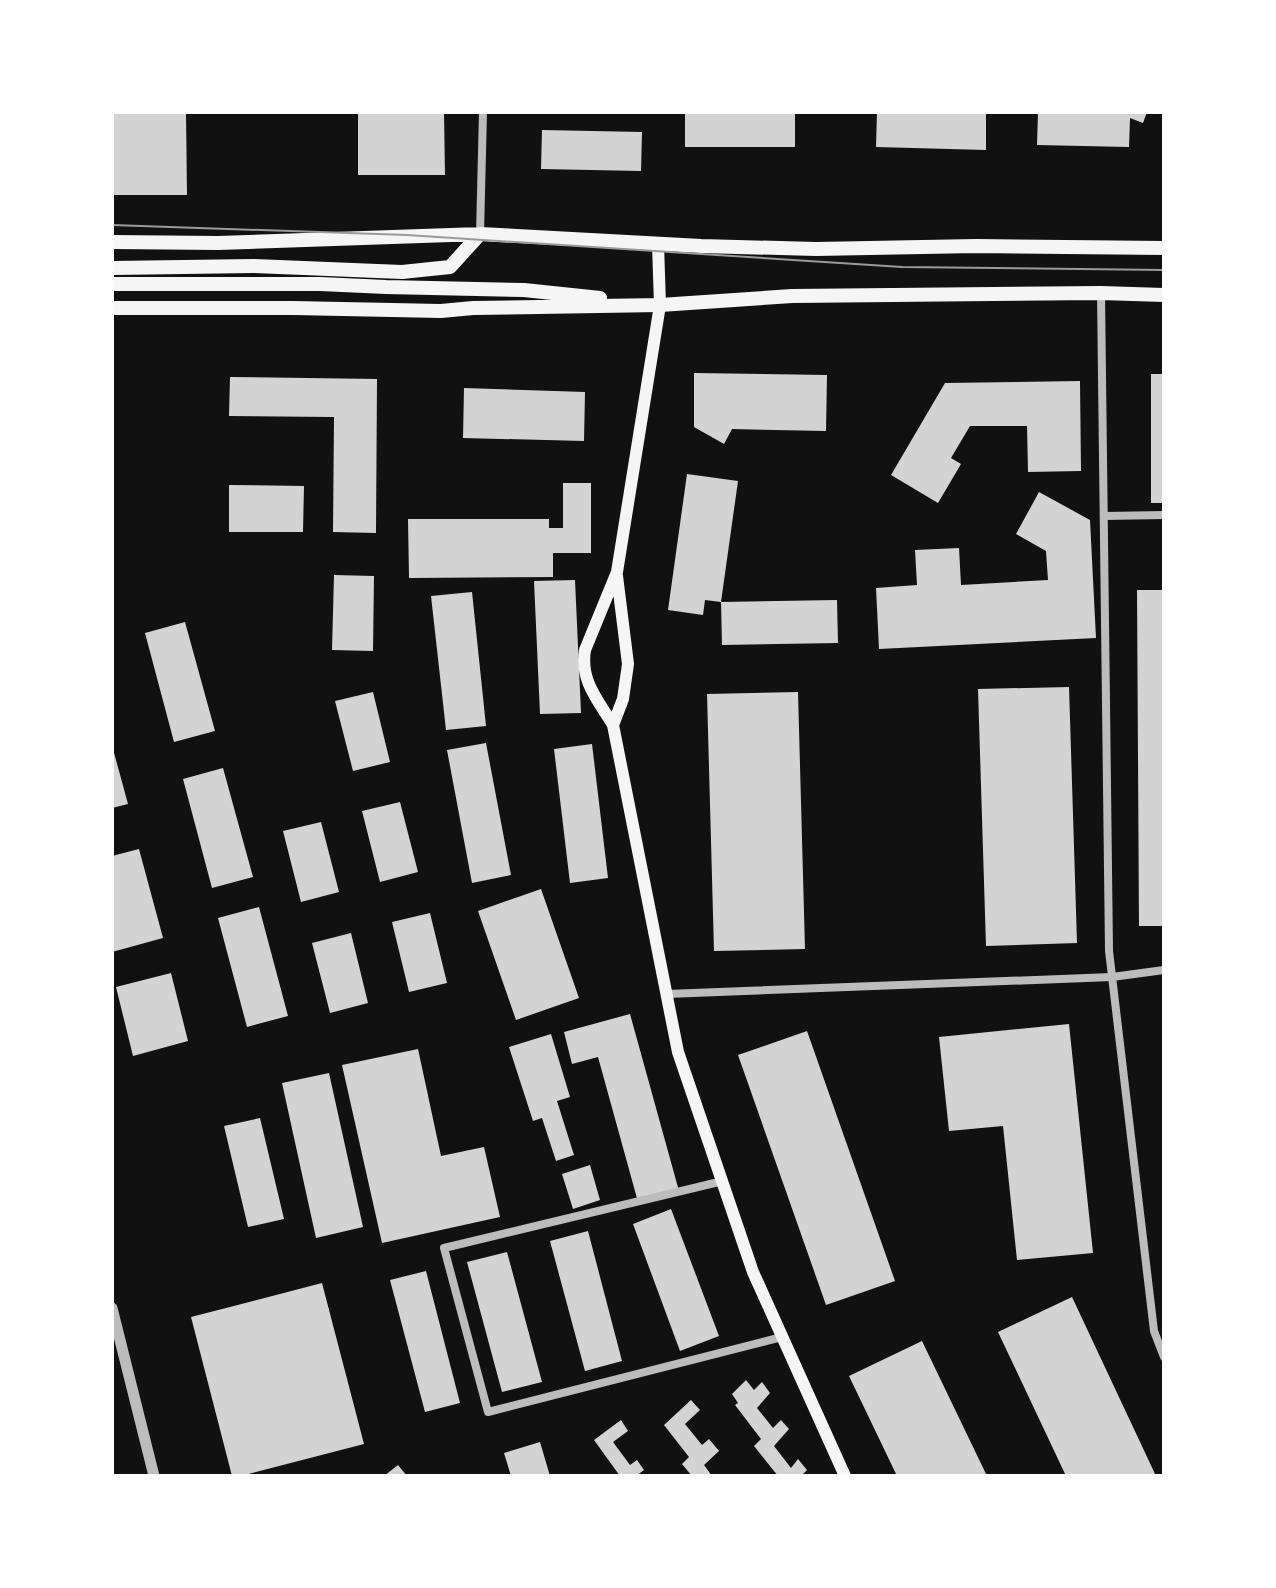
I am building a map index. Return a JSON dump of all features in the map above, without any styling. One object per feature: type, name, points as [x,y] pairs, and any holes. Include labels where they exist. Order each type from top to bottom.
[{"type":"main road","points":[[112,268],[254,266],[402,272],[450,267],[480,234]]},
{"type":"main road","points":[[112,242],[218,243],[480,234],[816,249],[976,246],[1164,248]]},
{"type":"main road","points":[[658,244],[660,305],[617,572],[583,662],[586,680],[613,725],[678,1052],[753,1272],[845,1476]]},
{"type":"main road","points":[[112,284],[320,284],[524,290],[660,305]]},
{"type":"main road","points":[[112,308],[441,311],[660,305],[792,296],[1164,295]]},
{"type":"main road","points":[[613,725],[623,699],[628,664],[617,572]]},
{"type":"street","points":[[480,234],[483,112]]},
{"type":"street","points":[[1101,293],[1109,951],[1154,1331],[1164,1357]]},
{"type":"street","points":[[1104,516],[1164,515]]},
{"type":"street","points":[[667,994],[1112,977],[1164,970]]},
{"type":"street","points":[[723,1181],[444,1248],[488,1412],[782,1337]]},
{"type":"street","points":[[112,1308],[154,1476]]},
{"type":"building","points":[[112,112],[186,112],[187,195],[112,195]]},
{"type":"building","points":[[358,112],[444,112],[445,175],[358,175]]},
{"type":"building","points":[[685,112],[795,112],[795,147],[685,147]]},
{"type":"building","points":[[877,112],[986,112],[986,150],[876,147]]},
{"type":"building","points":[[1038,112],[1147,112],[1143,123],[1130,118],[1129,147],[1037,145]]},
{"type":"building","points":[[542,130],[642,132],[641,171],[541,169]]},
{"type":"building","points":[[694,373],[827,375],[826,431],[732,429],[724,444],[694,427]]},
{"type":"building","points":[[1151,374],[1164,374],[1164,503],[1151,503]]},
{"type":"building","points":[[230,377],[377,379],[376,533],[333,532],[334,417],[229,416]]},
{"type":"building","points":[[1080,381],[1081,471],[1028,472],[1027,426],[970,426],[951,458],[961,464],[938,503],[891,475],[945,383]]},
{"type":"building","points":[[464,388],[585,392],[584,441],[463,438]]},
{"type":"building","points":[[687,474],[738,481],[721,602],[705,600],[703,615],[668,610]]},
{"type":"building","points":[[563,483],[591,483],[591,553],[553,553],[553,577],[409,578],[408,519],[549,519],[549,528],[563,528]]},
{"type":"building","points":[[229,485],[304,486],[303,532],[229,532]]},
{"type":"building","points":[[1039,492],[1090,520],[1096,638],[879,649],[876,588],[917,585],[915,550],[959,548],[961,585],[1048,580],[1046,551],[1016,534]]},
{"type":"building","points":[[334,575],[374,576],[373,651],[332,650]]},
{"type":"building","points":[[575,580],[581,713],[540,714],[534,581]]},
{"type":"building","points":[[1137,590],[1164,590],[1164,926],[1139,926]]},
{"type":"building","points":[[472,592],[486,726],[446,730],[431,596]]},
{"type":"building","points":[[837,600],[838,643],[722,645],[721,602]]},
{"type":"building","points":[[185,622],[215,731],[174,742],[145,633]]},
{"type":"building","points":[[1069,687],[1077,943],[986,946],[978,689]]},
{"type":"building","points":[[373,692],[390,762],[353,771],[335,701]]},
{"type":"building","points":[[798,692],[805,949],[714,951],[707,694]]},
{"type":"building","points":[[486,743],[511,875],[472,883],[447,750]]},
{"type":"building","points":[[592,744],[608,878],[570,883],[554,749]]},
{"type":"building","points":[[112,750],[128,804],[112,808]]},
{"type":"building","points":[[223,768],[253,877],[212,888],[183,779]]},
{"type":"building","points":[[400,802],[418,872],[380,882],[362,811]]},
{"type":"building","points":[[321,822],[339,892],[301,902],[283,831]]},
{"type":"building","points":[[139,849],[163,938],[112,952],[112,856]]},
{"type":"building","points":[[541,889],[579,998],[516,1020],[478,911]]},
{"type":"building","points":[[259,907],[288,1016],[247,1027],[218,918]]},
{"type":"building","points":[[430,913],[447,983],[409,992],[392,922]]},
{"type":"building","points":[[351,933],[368,1003],[330,1013],[312,943]]},
{"type":"building","points":[[171,973],[188,1041],[133,1056],[116,987]]},
{"type":"building","points":[[630,1014],[679,1191],[638,1202],[598,1057],[572,1064],[564,1032]]},
{"type":"building","points":[[1069,1024],[1093,1253],[1017,1260],[1003,1126],[949,1131],[939,1037]]},
{"type":"building","points":[[807,1031],[895,1281],[826,1305],[738,1055]]},
{"type":"building","points":[[551,1034],[570,1097],[557,1101],[574,1155],[556,1161],[542,1118],[533,1121],[509,1047]]},
{"type":"building","points":[[418,1049],[441,1156],[484,1147],[500,1217],[382,1243],[342,1065]]},
{"type":"building","points":[[329,1073],[363,1227],[316,1238],[282,1083]]},
{"type":"building","points":[[260,1118],[284,1219],[248,1227],[224,1126]]},
{"type":"building","points":[[590,1165],[600,1200],[573,1209],[562,1174]]},
{"type":"building","points":[[671,1209],[719,1336],[680,1351],[633,1224]]},
{"type":"building","points":[[588,1231],[622,1361],[585,1371],[550,1241]]},
{"type":"building","points":[[507,1252],[542,1382],[502,1392],[467,1262]]},
{"type":"building","points":[[426,1271],[460,1403],[425,1412],[390,1280]]},
{"type":"building","points":[[322,1283],[364,1444],[232,1476],[191,1317]]},
{"type":"building","points":[[1072,1297],[1156,1476],[1066,1476],[998,1332]]},
{"type":"building","points":[[922,1341],[987,1476],[897,1476],[849,1376]]},
{"type":"building","points":[[746,1380],[754,1390],[762,1382],[770,1393],[757,1408],[773,1428],[781,1420],[789,1429],[774,1446],[791,1468],[798,1459],[807,1470],[801,1476],[778,1476],[754,1446],[761,1439],[735,1405],[738,1403],[732,1394]]},
{"type":"building","points":[[691,1400],[700,1410],[685,1424],[702,1445],[709,1439],[719,1451],[704,1465],[712,1476],[692,1476],[682,1464],[689,1457],[664,1425]]},
{"type":"building","points":[[621,1420],[628,1431],[613,1442],[630,1465],[637,1460],[644,1470],[636,1476],[620,1476],[594,1440]]},
{"type":"building","points":[[540,1442],[550,1476],[511,1476],[504,1453]]},
{"type":"building","points":[[398,1465],[407,1476],[384,1476]]},
{"type":"tram line","points":[[112,225],[407,235],[902,267],[1164,270]]}]
